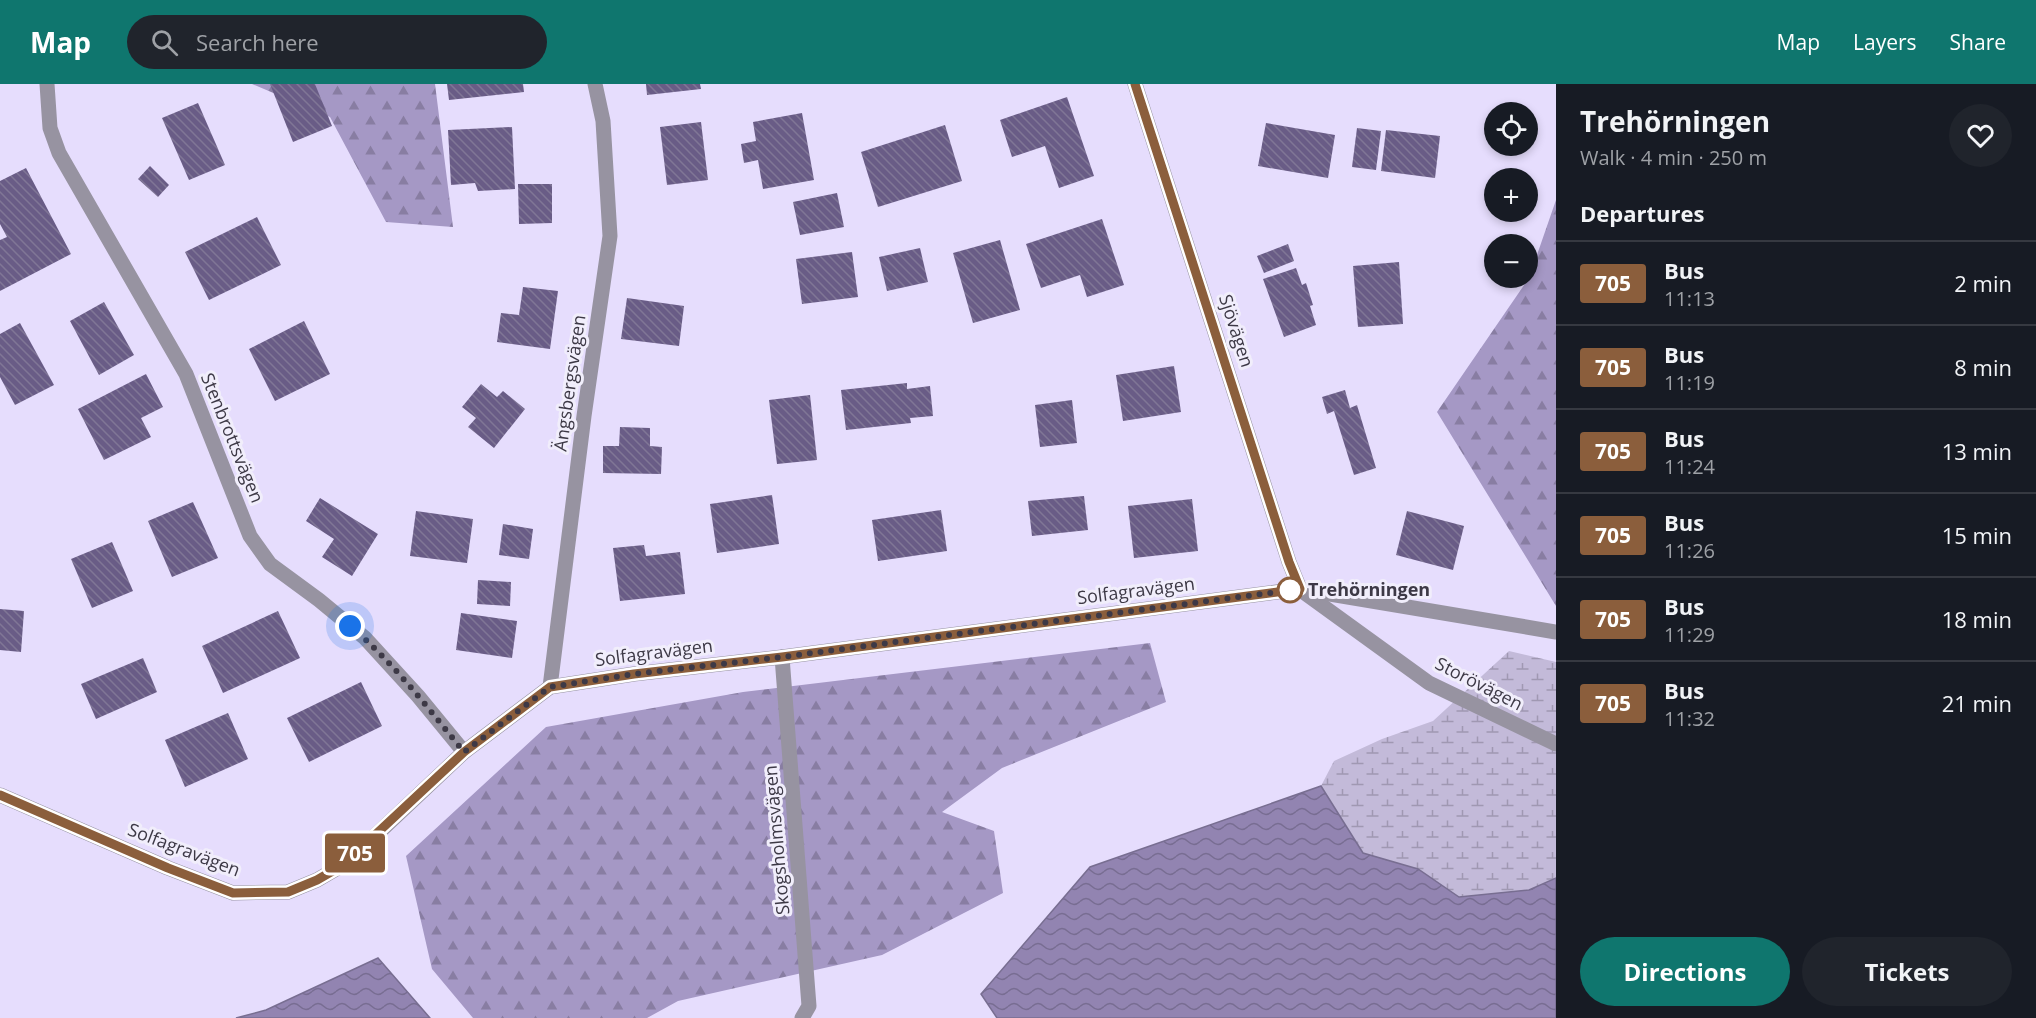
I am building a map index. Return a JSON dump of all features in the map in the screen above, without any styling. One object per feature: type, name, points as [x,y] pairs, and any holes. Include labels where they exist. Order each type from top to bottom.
[{"type":"street","name":"Stenbrottsvägen","points":[[47,84],[50,128],[59,153],[186,374],[250,536],[270,564],[319,600],[365,639],[418,696],[464,752]]},
{"type":"street","name":"Ängsbergsvägen","points":[[550,687],[610,236],[603,121],[595,84]]},
{"type":"street","name":"Sjövägen","points":[[1136,84],[1285,551],[1300,589]]},
{"type":"street","name":"Solfagravägen","points":[[0,795],[168,868],[233,893],[288,892],[326,874],[360,849],[464,752],[550,687],[634,674],[782,657],[1300,589],[1556,632]]},
{"type":"street","name":"Storövägen","points":[[1300,589],[1429,683],[1556,744]]},
{"type":"street","name":"Skogsholmsvägen","points":[[782,657],[809,1006],[802,1018]]},
{"type":"green space","points":[[252,84],[435,84],[453,227],[386,222],[330,117]]},
{"type":"green space","points":[[1556,200],[1556,606],[1437,412],[1522,288],[1538,288],[1538,252]]},
{"type":"green space","points":[[1150,643],[1166,702],[1002,768],[942,812],[994,831],[1003,893],[882,955],[678,1001],[647,1018],[473,1018],[432,969],[406,856],[546,727],[743,692]]},
{"type":"green space","points":[[1509,651],[1556,662],[1556,878],[1529,890],[1459,897],[1418,869],[1363,853],[1321,786],[1334,761],[1382,739],[1433,721]]},
{"type":"water","points":[[1321,786],[1363,853],[1418,869],[1459,897],[1529,890],[1556,878],[1556,1018],[997,1018],[981,994],[1090,867]]},
{"type":"water","points":[[378,958],[430,1018],[236,1018],[266,1010]]},
{"type":"building","points":[[270,84],[315,84],[332,126],[293,142]]},
{"type":"building","points":[[447,84],[523,84],[524,92],[449,100]]},
{"type":"building","points":[[646,84],[700,84],[701,89],[647,95]]},
{"type":"building","points":[[1067,97],[1094,176],[1059,188],[1045,146],[1012,157],[1000,120]]},
{"type":"building","points":[[198,103],[225,165],[189,180],[162,118]]},
{"type":"building","points":[[802,113],[814,180],[763,189],[758,160],[744,163],[741,144],[756,141],[753,122]]},
{"type":"building","points":[[701,122],[708,180],[667,185],[660,127]]},
{"type":"building","points":[[1266,123],[1335,135],[1328,178],[1258,166]]},
{"type":"building","points":[[945,125],[962,181],[878,207],[861,152]]},
{"type":"building","points":[[512,127],[515,189],[478,191],[475,183],[451,185],[448,130]]},
{"type":"building","points":[[1357,128],[1381,131],[1376,170],[1352,167]]},
{"type":"building","points":[[1386,130],[1440,136],[1435,178],[1381,171]]},
{"type":"building","points":[[150,166],[169,185],[158,197],[138,179]]},
{"type":"building","points":[[26,168],[71,254],[0,291],[0,240],[7,237],[0,224],[0,181]]},
{"type":"building","points":[[518,184],[552,184],[552,223],[519,224]]},
{"type":"building","points":[[837,193],[844,227],[800,235],[793,202]]},
{"type":"building","points":[[257,217],[281,265],[209,300],[185,252]]},
{"type":"building","points":[[1102,219],[1124,285],[1087,297],[1080,275],[1041,288],[1026,244]]},
{"type":"building","points":[[1000,240],[1020,310],[973,323],[953,253]]},
{"type":"building","points":[[1288,244],[1294,261],[1264,273],[1257,256]]},
{"type":"building","points":[[920,248],[928,282],[887,291],[879,257]]},
{"type":"building","points":[[852,252],[858,297],[802,304],[796,259]]},
{"type":"building","points":[[1399,262],[1403,324],[1358,327],[1353,266]]},
{"type":"building","points":[[1296,268],[1302,285],[1306,283],[1316,325],[1284,337],[1263,279]]},
{"type":"building","points":[[523,287],[558,291],[550,349],[497,342],[501,313],[519,315]]},
{"type":"building","points":[[627,298],[684,306],[679,346],[621,339]]},
{"type":"building","points":[[104,302],[134,355],[99,375],[70,321]]},
{"type":"building","points":[[304,321],[330,374],[275,401],[249,349]]},
{"type":"building","points":[[20,323],[54,385],[15,405],[0,377],[0,334]]},
{"type":"building","points":[[1174,366],[1181,412],[1123,421],[1116,375]]},
{"type":"building","points":[[146,374],[163,407],[141,418],[151,437],[104,460],[78,409]]},
{"type":"building","points":[[907,383],[907,389],[930,386],[933,416],[910,418],[911,423],[846,430],[841,390]]},
{"type":"building","points":[[481,384],[497,397],[503,391],[525,409],[494,448],[468,427],[476,418],[462,407]]},
{"type":"building","points":[[1345,390],[1350,408],[1357,405],[1376,468],[1354,475],[1334,411],[1327,414],[1322,397]]},
{"type":"building","points":[[810,395],[817,460],[777,464],[769,400]]},
{"type":"building","points":[[1072,400],[1077,443],[1040,447],[1035,405]]},
{"type":"building","points":[[620,427],[650,428],[650,446],[662,447],[661,474],[603,473],[603,446],[619,446]]},
{"type":"building","points":[[772,495],[779,544],[717,553],[710,504]]},
{"type":"building","points":[[1084,496],[1088,530],[1032,536],[1028,501]]},
{"type":"building","points":[[320,498],[378,534],[352,576],[322,557],[334,539],[306,521]]},
{"type":"building","points":[[1192,499],[1198,551],[1134,558],[1128,506]]},
{"type":"building","points":[[193,502],[218,558],[172,577],[148,521]]},
{"type":"building","points":[[941,510],[947,551],[878,561],[872,520]]},
{"type":"building","points":[[416,511],[473,519],[467,563],[410,556]]},
{"type":"building","points":[[1407,511],[1464,526],[1453,570],[1396,555]]},
{"type":"building","points":[[503,524],[533,529],[529,559],[499,555]]},
{"type":"building","points":[[112,542],[133,591],[92,608],[71,559]]},
{"type":"building","points":[[644,545],[646,556],[680,552],[685,594],[620,601],[613,548]]},
{"type":"building","points":[[478,580],[511,582],[510,606],[477,604]]},
{"type":"building","points":[[0,609],[24,611],[21,652],[0,650]]},
{"type":"building","points":[[278,611],[300,658],[223,693],[202,646]]},
{"type":"building","points":[[461,613],[517,621],[512,658],[456,650]]},
{"type":"building","points":[[143,658],[157,692],[96,719],[81,684]]},
{"type":"building","points":[[361,682],[382,726],[309,762],[287,718]]},
{"type":"building","points":[[228,713],[248,759],[185,787],[165,740]]},
{"type":"bus line","name":"705","points":[[0,795],[168,868],[233,893],[288,892],[336,869],[464,752],[550,687],[634,674],[978,632],[1300,589],[1289,562],[1167,177],[1135,84]]},
{"type":"place","name":"Trehörningen","points":[[1290,590]]},
{"type":"route","points":[[350,626],[418,696],[464,752],[550,687],[634,674],[978,632],[1300,589],[1290,590]]}]
